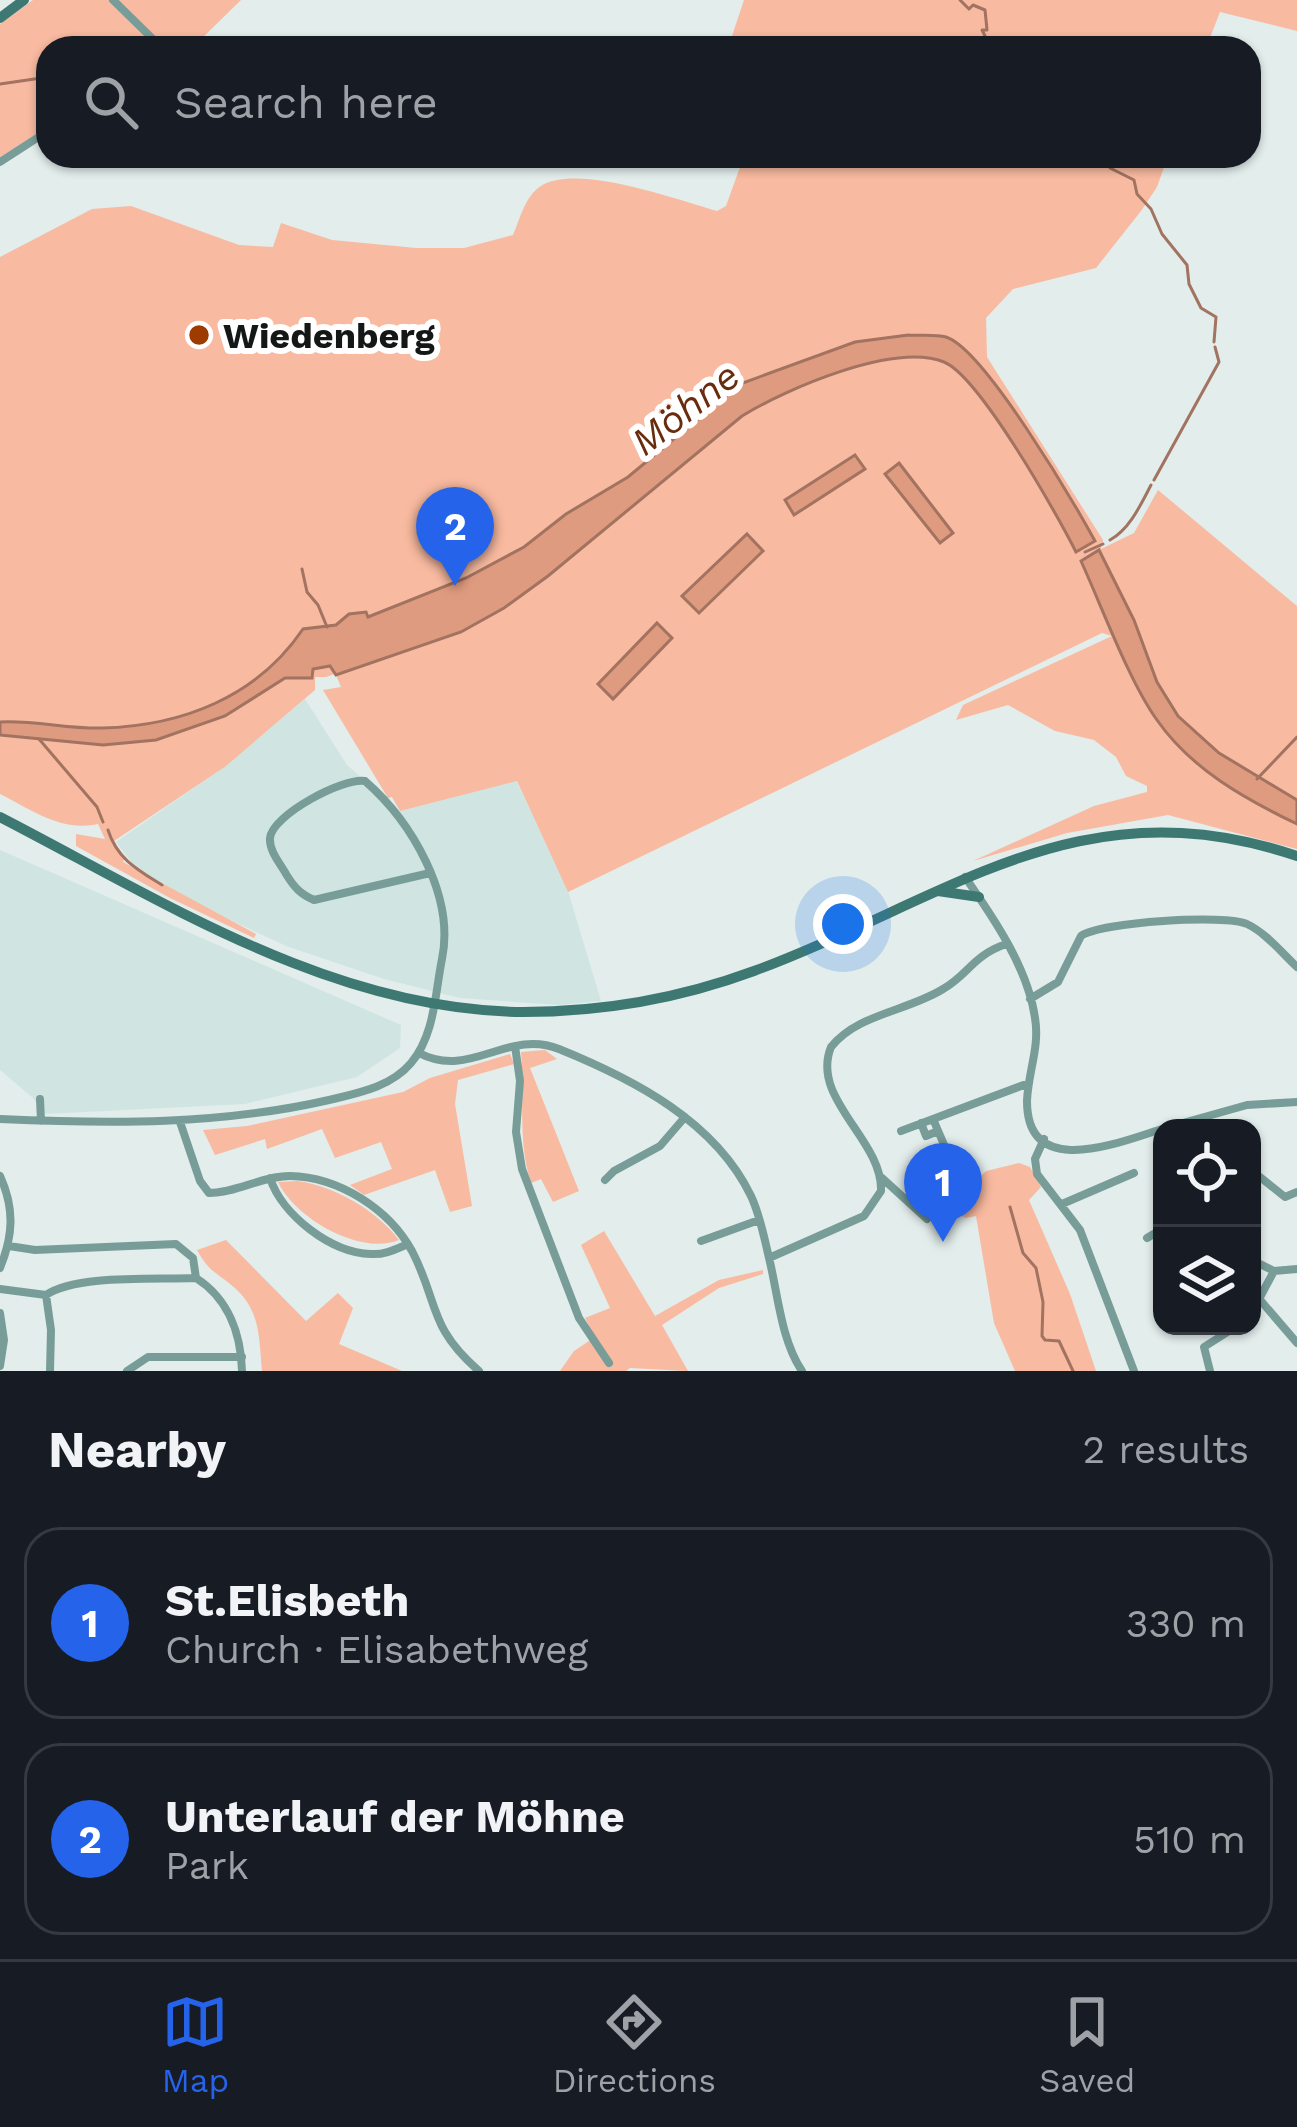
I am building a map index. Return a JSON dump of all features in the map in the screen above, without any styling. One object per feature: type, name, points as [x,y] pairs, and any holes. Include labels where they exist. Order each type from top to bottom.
[{"type":"main road","points":[[0,18],[24,0]]},
{"type":"main road","points":[[0,817],[186,914],[290,960],[363,987],[476,1009],[548,1011],[671,996],[760,969],[964,877],[1069,842],[1145,831],[1231,837],[1297,856]]},
{"type":"main road","points":[[935,890],[979,897]]},
{"type":"street","points":[[113,0],[149,36]]},
{"type":"street","points":[[0,162],[36,139]]},
{"type":"street","points":[[0,1118],[180,1121],[263,1113],[364,1090],[395,1078],[418,1053],[435,1003],[446,920],[430,873],[401,821],[365,781],[350,779],[275,825],[271,848],[303,896],[319,900],[430,873]]},
{"type":"street","points":[[964,877],[1006,944],[1030,999],[1037,1039],[1028,1112],[1044,1139],[1079,1152],[1153,1132]]},
{"type":"street","points":[[1030,999],[1054,986],[1076,942],[1101,926],[1234,920],[1257,930],[1297,967]]},
{"type":"street","points":[[927,1219],[881,1177],[827,1076],[831,1047],[852,1029],[945,988],[975,958],[1006,944]]},
{"type":"street","points":[[418,1053],[453,1064],[538,1044],[642,1090],[685,1117],[733,1166],[754,1201],[790,1344],[802,1371]]},
{"type":"street","points":[[515,1046],[520,1081],[516,1132],[522,1169],[579,1318],[609,1363]]},
{"type":"street","points":[[902,1131],[1029,1083]]},
{"type":"street","points":[[40,1099],[41,1120]]},
{"type":"street","points":[[1200,1119],[1247,1106],[1297,1102]]},
{"type":"street","points":[[605,1180],[660,1146],[685,1117]]},
{"type":"street","points":[[933,1119],[954,1168]]},
{"type":"street","points":[[180,1121],[200,1181],[209,1193],[270,1178],[306,1178],[349,1191],[387,1219],[408,1244],[440,1326],[479,1371]]},
{"type":"street","points":[[921,1124],[926,1136],[938,1131]]},
{"type":"street","points":[[1044,1139],[1035,1168],[1081,1230],[1134,1371]]},
{"type":"street","points":[[1062,1204],[1134,1173]]},
{"type":"street","points":[[0,1176],[11,1208],[9,1246],[0,1268]]},
{"type":"street","points":[[769,1258],[864,1216],[878,1198],[881,1177]]},
{"type":"street","points":[[270,1178],[285,1209],[346,1248],[376,1255],[408,1244]]},
{"type":"street","points":[[1261,1178],[1286,1197],[1297,1192]]},
{"type":"street","points":[[701,1241],[759,1220]]},
{"type":"street","points":[[9,1246],[34,1250],[176,1244],[193,1258],[196,1278]]},
{"type":"street","points":[[1261,1264],[1274,1271],[1297,1269]]},
{"type":"street","points":[[1274,1271],[1262,1301],[1297,1342]]},
{"type":"street","points":[[0,1289],[46,1295],[88,1283],[196,1278],[212,1291],[237,1329],[242,1371]]},
{"type":"street","points":[[46,1295],[50,1371]]},
{"type":"street","points":[[0,1318],[4,1350],[0,1366]]},
{"type":"street","points":[[1210,1371],[1204,1346],[1222,1335]]},
{"type":"street","points":[[127,1371],[148,1357],[242,1357]]},
{"type":"shaded area","points":[[33,0],[109,0],[145,36],[36,36],[36,134],[0,157],[0,24]]},
{"type":"shaded area","points":[[116,0],[241,0],[204,36],[154,36]]},
{"type":"shaded area","points":[[744,0],[1297,0],[1297,31],[1220,12],[1211,36],[732,36]]},
{"type":"shaded area","points":[[740,168],[1164,168],[1141,211],[1096,268],[1013,289],[986,318],[987,357],[1103,540],[1101,549],[1134,533],[1158,490],[1297,606],[1297,800],[1219,753],[1178,716],[1157,682],[1134,620],[1101,554],[1145,686],[1274,813],[1297,825],[1297,849],[1168,815],[1067,833],[973,861],[1094,806],[1147,792],[1147,786],[1126,776],[1116,757],[1094,740],[1055,731],[1008,705],[956,720],[963,705],[1112,636],[1102,633],[568,892],[517,781],[400,811],[323,690],[341,687],[336,675],[475,624],[315,677],[315,690],[226,766],[114,841],[123,862],[256,934],[254,938],[76,846],[76,834],[105,839],[98,824],[59,822],[0,794],[0,257],[92,209],[131,206],[239,245],[273,247],[281,223],[332,240],[464,248],[513,235],[531,196],[557,180],[628,186],[717,211],[726,206]]},
{"type":"shaded area","points":[[908,335],[946,337],[982,368],[1026,428],[1095,541],[1076,552],[1016,448],[959,373],[944,362],[898,358],[841,371],[742,416],[548,576],[461,632],[336,675],[330,666],[313,669],[312,678],[285,678],[225,716],[156,740],[103,745],[0,735],[0,722],[132,726],[189,714],[215,703],[263,673],[303,629],[336,625],[349,614],[366,612],[368,617],[466,578],[524,547],[566,514],[628,477],[740,384],[855,342]]},
{"type":"shaded area","points":[[855,455],[865,469],[794,515],[785,500]]},
{"type":"shaded area","points":[[899,463],[953,533],[940,543],[885,474]]},
{"type":"shaded area","points":[[747,534],[763,551],[699,613],[682,596]]},
{"type":"shaded area","points":[[1099,550],[1134,620],[1157,682],[1178,716],[1219,753],[1297,800],[1297,824],[1203,768],[1157,720],[1126,665],[1081,561]]},
{"type":"shaded area","points":[[657,623],[672,638],[613,699],[598,684]]},
{"type":"shaded area","points":[[305,699],[347,765],[400,811],[516,780],[568,891],[601,1001],[559,1005],[460,998],[384,979],[286,946],[201,906],[135,867],[116,842],[228,764]]},
{"type":"shaded area","points":[[0,850],[401,1025],[400,1048],[357,1077],[245,1104],[43,1114],[33,1098],[0,1070]]},
{"type":"shaded area","points":[[545,1050],[557,1059],[530,1068],[579,1191],[553,1202],[541,1179],[531,1183],[523,1134],[521,1052]]},
{"type":"shaded area","points":[[510,1054],[514,1064],[458,1080],[455,1104],[472,1206],[450,1212],[435,1170],[364,1195],[350,1185],[392,1169],[381,1142],[335,1158],[322,1129],[267,1149],[265,1139],[215,1155],[203,1130],[247,1126],[403,1092],[430,1078]]},
{"type":"shaded area","points":[[1019,1163],[1030,1167],[1041,1187],[1029,1200],[1070,1294],[1096,1371],[1015,1371],[994,1323],[976,1216],[966,1218],[947,1209],[986,1171]]},
{"type":"shaded area","points":[[298,1181],[354,1202],[399,1240],[366,1243],[330,1230],[299,1208],[278,1182]]},
{"type":"shaded area","points":[[604,1231],[655,1316],[719,1280],[763,1270],[763,1274],[719,1288],[662,1325],[688,1371],[560,1371],[574,1351],[595,1337],[585,1318],[610,1308],[581,1245]]},
{"type":"shaded area","points":[[226,1240],[306,1321],[338,1293],[353,1308],[339,1344],[402,1371],[262,1371],[251,1308],[197,1250]]},
{"type":"waterway","points":[[960,0],[969,9],[973,5],[985,10],[985,36]]},
{"type":"waterway","points":[[0,84],[36,79]]},
{"type":"waterway","points":[[1110,168],[1134,180],[1137,194],[1187,265],[1189,284],[1201,308],[1216,317],[1214,342]]},
{"type":"waterway","points":[[1154,480],[1219,362],[1215,347]]},
{"type":"waterway","points":[[1110,540],[1129,523],[1151,485]]},
{"type":"waterway","points":[[1085,552],[1103,544]]},
{"type":"waterway","points":[[302,569],[307,592],[327,627]]},
{"type":"waterway","points":[[1257,779],[1297,737]]},
{"type":"waterway","points":[[39,739],[97,807],[103,822]]},
{"type":"waterway","points":[[108,830],[123,856],[162,885]]},
{"type":"waterway","points":[[1010,1207],[1023,1253],[1036,1268],[1043,1302],[1042,1336],[1059,1341],[1073,1371]]},
{"type":"place","name":"Wiedenberg","points":[[199,335]]},
{"type":"place","name":"Unterlauf der Möhne","points":[[455,586]]},
{"type":"place","name":"St.Elisbeth","points":[[943,1242]]},
{"type":"water label","name":"Möhne","points":[[685,408]]}]
